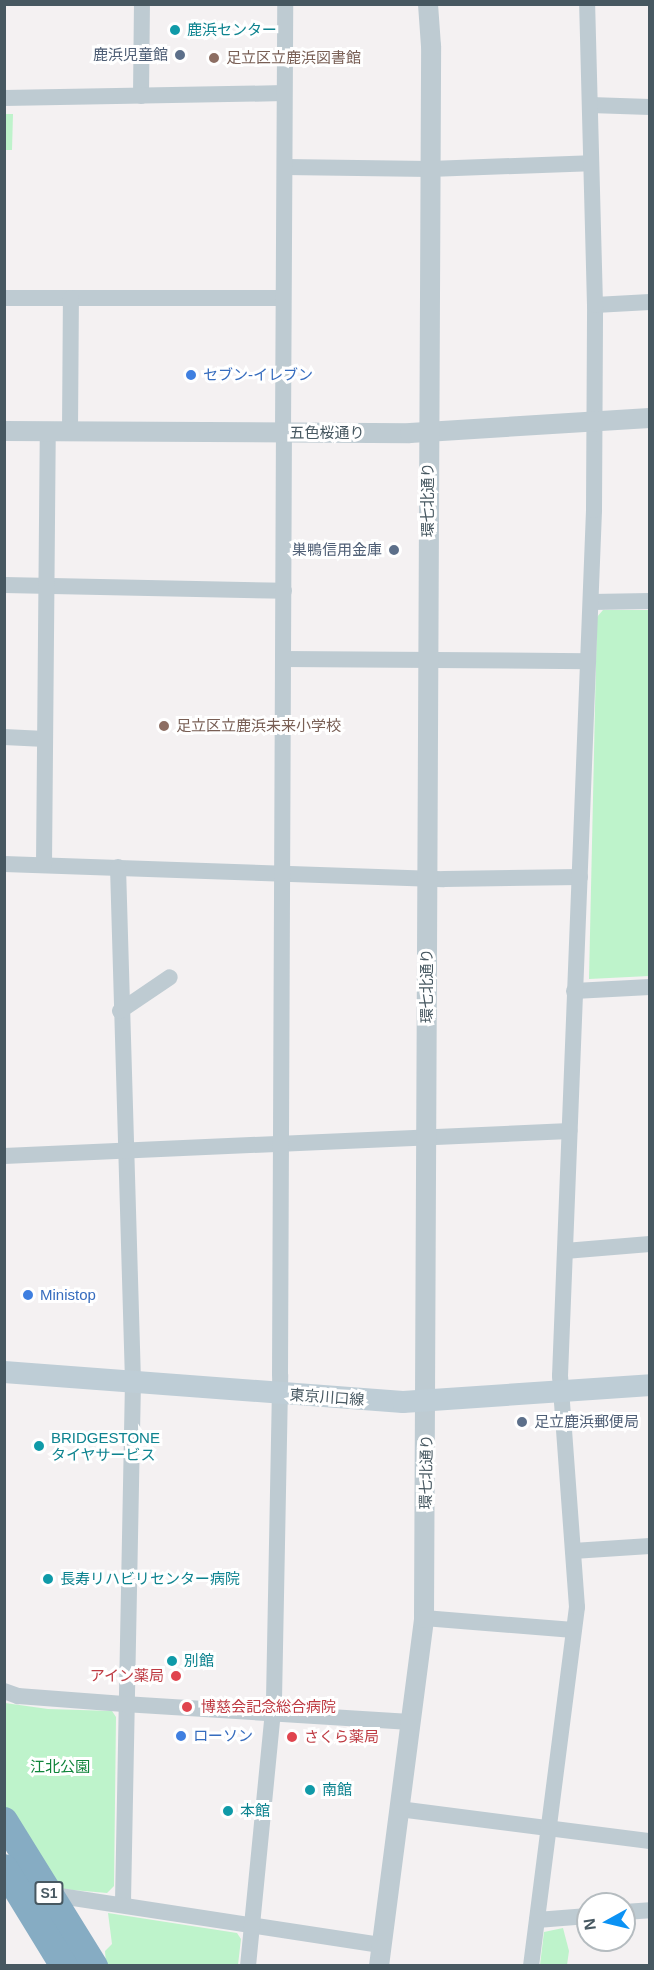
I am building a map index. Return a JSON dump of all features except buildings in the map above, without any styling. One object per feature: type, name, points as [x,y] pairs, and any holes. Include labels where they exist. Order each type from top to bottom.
[{"type":"highway","name":"S1","points":[[4,1821],[94,1965]]},
{"type":"highway","name":"S1","points":[[4,1868],[64,1965]]},
{"type":"main road","name":"東京川口線","points":[[4,1372],[426,1402],[650,1385]]},
{"type":"street","points":[[141,96],[142,4]]},
{"type":"street","points":[[248,1965],[274,1713],[280,1393],[285,4]]},
{"type":"street","name":"環七北通り","points":[[379,1965],[424,1618],[430,169],[428,4]]},
{"type":"street","points":[[531,1965],[577,1607],[560,1393],[591,602],[595,305],[587,4]]},
{"type":"street","points":[[4,98],[284,93]]},
{"type":"street","points":[[590,105],[650,107]]},
{"type":"street","points":[[285,167],[430,169],[590,163]]},
{"type":"street","points":[[4,298],[283,298]]},
{"type":"street","points":[[70,431],[71,298]]},
{"type":"street","points":[[595,305],[650,302]]},
{"type":"street","name":"五色桜通り","points":[[4,431],[429,433],[650,418]]},
{"type":"street","points":[[44,865],[48,432]]},
{"type":"street","points":[[4,585],[47,584],[284,591]]},
{"type":"street","points":[[591,602],[650,601]]},
{"type":"street","points":[[283,659],[588,661]]},
{"type":"street","points":[[4,737],[45,739]]},
{"type":"street","points":[[4,864],[282,871],[426,878],[579,878]]},
{"type":"street","points":[[118,867],[124,1149],[133,1382],[124,1704],[123,1904]]},
{"type":"street","points":[[120,1011],[170,977]]},
{"type":"street","points":[[574,991],[650,987]]},
{"type":"street","points":[[4,1156],[569,1131]]},
{"type":"street","points":[[565,1251],[650,1244]]},
{"type":"street","points":[[573,1551],[650,1546]]},
{"type":"street","points":[[424,1618],[574,1630]]},
{"type":"street","points":[[4,1691],[18,1696],[410,1722]]},
{"type":"street","points":[[399,1809],[650,1841]]},
{"type":"street","points":[[4,1846],[34,1892],[44,1922],[50,1965]]},
{"type":"street","points":[[34,1892],[252,1923],[382,1945]]},
{"type":"street","points":[[537,1920],[576,1917]]},
{"type":"green space","points":[[4,114],[13,114],[12,150],[5,150]]},
{"type":"green space","points":[[603,610],[649,610],[649,976],[589,979],[597,617]]},
{"type":"green space","name":"江北公園","points":[[5,1703],[48,1709],[112,1711],[116,1717],[114,1886],[107,1893],[50,1888],[5,1816]]},
{"type":"green space","points":[[108,1913],[237,1933],[241,1939],[238,1965],[106,1965],[105,1951],[112,1944]]},
{"type":"green space","points":[[563,1928],[569,1951],[567,1965],[540,1965],[544,1932]]},
{"type":"place","name":"鹿浜センター","points":[[175,30]]},
{"type":"place","name":"鹿浜児童館","points":[[180,55]]},
{"type":"place","name":"足立区立鹿浜図書館","points":[[214,58]]},
{"type":"place","name":"セブン-イレブン","points":[[191,375]]},
{"type":"place","name":"巣鴨信用金庫","points":[[394,550]]},
{"type":"place","name":"足立区立鹿浜未来小学校","points":[[164,726]]},
{"type":"place","name":"Ministop","points":[[28,1295]]},
{"type":"place","name":"足立鹿浜郵便局","points":[[522,1422]]},
{"type":"place","name":"BRIDGESTONE タイヤサービス","points":[[39,1446]]},
{"type":"place","name":"長寿リハビリセンター病院","points":[[48,1579]]},
{"type":"place","name":"別館","points":[[172,1661]]},
{"type":"place","name":"アイン薬局","points":[[176,1676]]},
{"type":"place","name":"博慈会記念総合病院","points":[[187,1707]]},
{"type":"place","name":"ローソン","points":[[181,1736]]},
{"type":"place","name":"さくら薬局","points":[[292,1737]]},
{"type":"place","name":"南館","points":[[310,1790]]},
{"type":"place","name":"本館","points":[[228,1811]]}]
